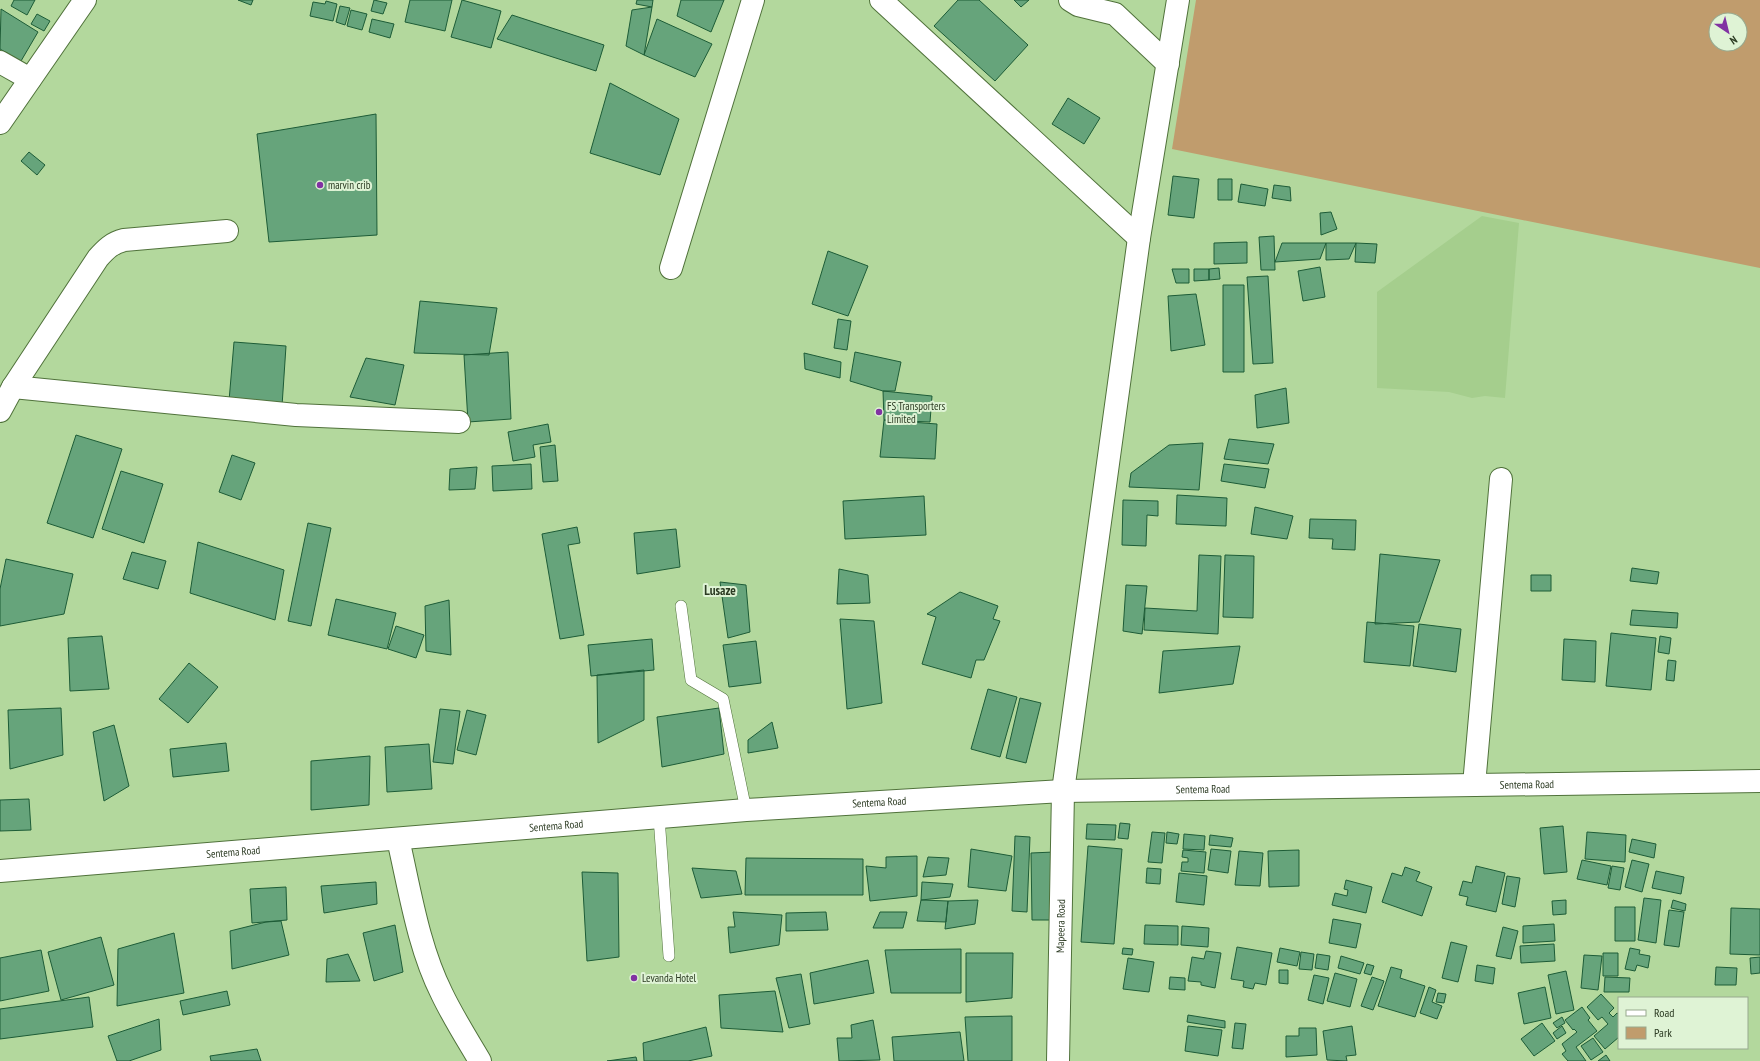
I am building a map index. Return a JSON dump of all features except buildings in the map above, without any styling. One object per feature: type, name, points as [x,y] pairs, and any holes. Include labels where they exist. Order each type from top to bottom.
[{"type":"street","points":[[0,123],[85,0]]},
{"type":"street","points":[[671,268],[753,0]]},
{"type":"street","points":[[881,0],[1139,238]]},
{"type":"street","points":[[1070,0],[1078,5],[1115,14],[1168,64]]},
{"type":"street","name":"Mapeera Road","points":[[1058,1061],[1063,791],[1139,238],[1178,0]]},
{"type":"street","points":[[0,62],[30,79]]},
{"type":"street","points":[[227,231],[124,240],[114,243],[98,258],[6,396],[296,415],[459,422]]},
{"type":"street","points":[[1474,785],[1501,479]]},
{"type":"street","name":"Sentema Road","points":[[0,871],[746,810],[1063,791],[1760,781]]},
{"type":"street","points":[[398,839],[420,935],[430,965],[442,994],[480,1061]]},
{"type":"lane","points":[[681,606],[691,680],[723,699],[746,810]]},
{"type":"lane","points":[[659,817],[670,956]]},
{"type":"shaded area","points":[[1482,216],[1519,223],[1505,398],[1485,396],[1472,398],[1449,392],[1377,388],[1377,292]]},
{"type":"green space","points":[[1196,0],[1760,0],[1760,268],[1172,149]]},
{"type":"place","name":"marvin crib","points":[[320,185]]},
{"type":"place","name":"FS Transporters Limited","points":[[879,412]]},
{"type":"place","name":"Levanda Hotel","points":[[634,978]]},
{"type":"district","name":"Lusaze","points":[[720,590]]}]
